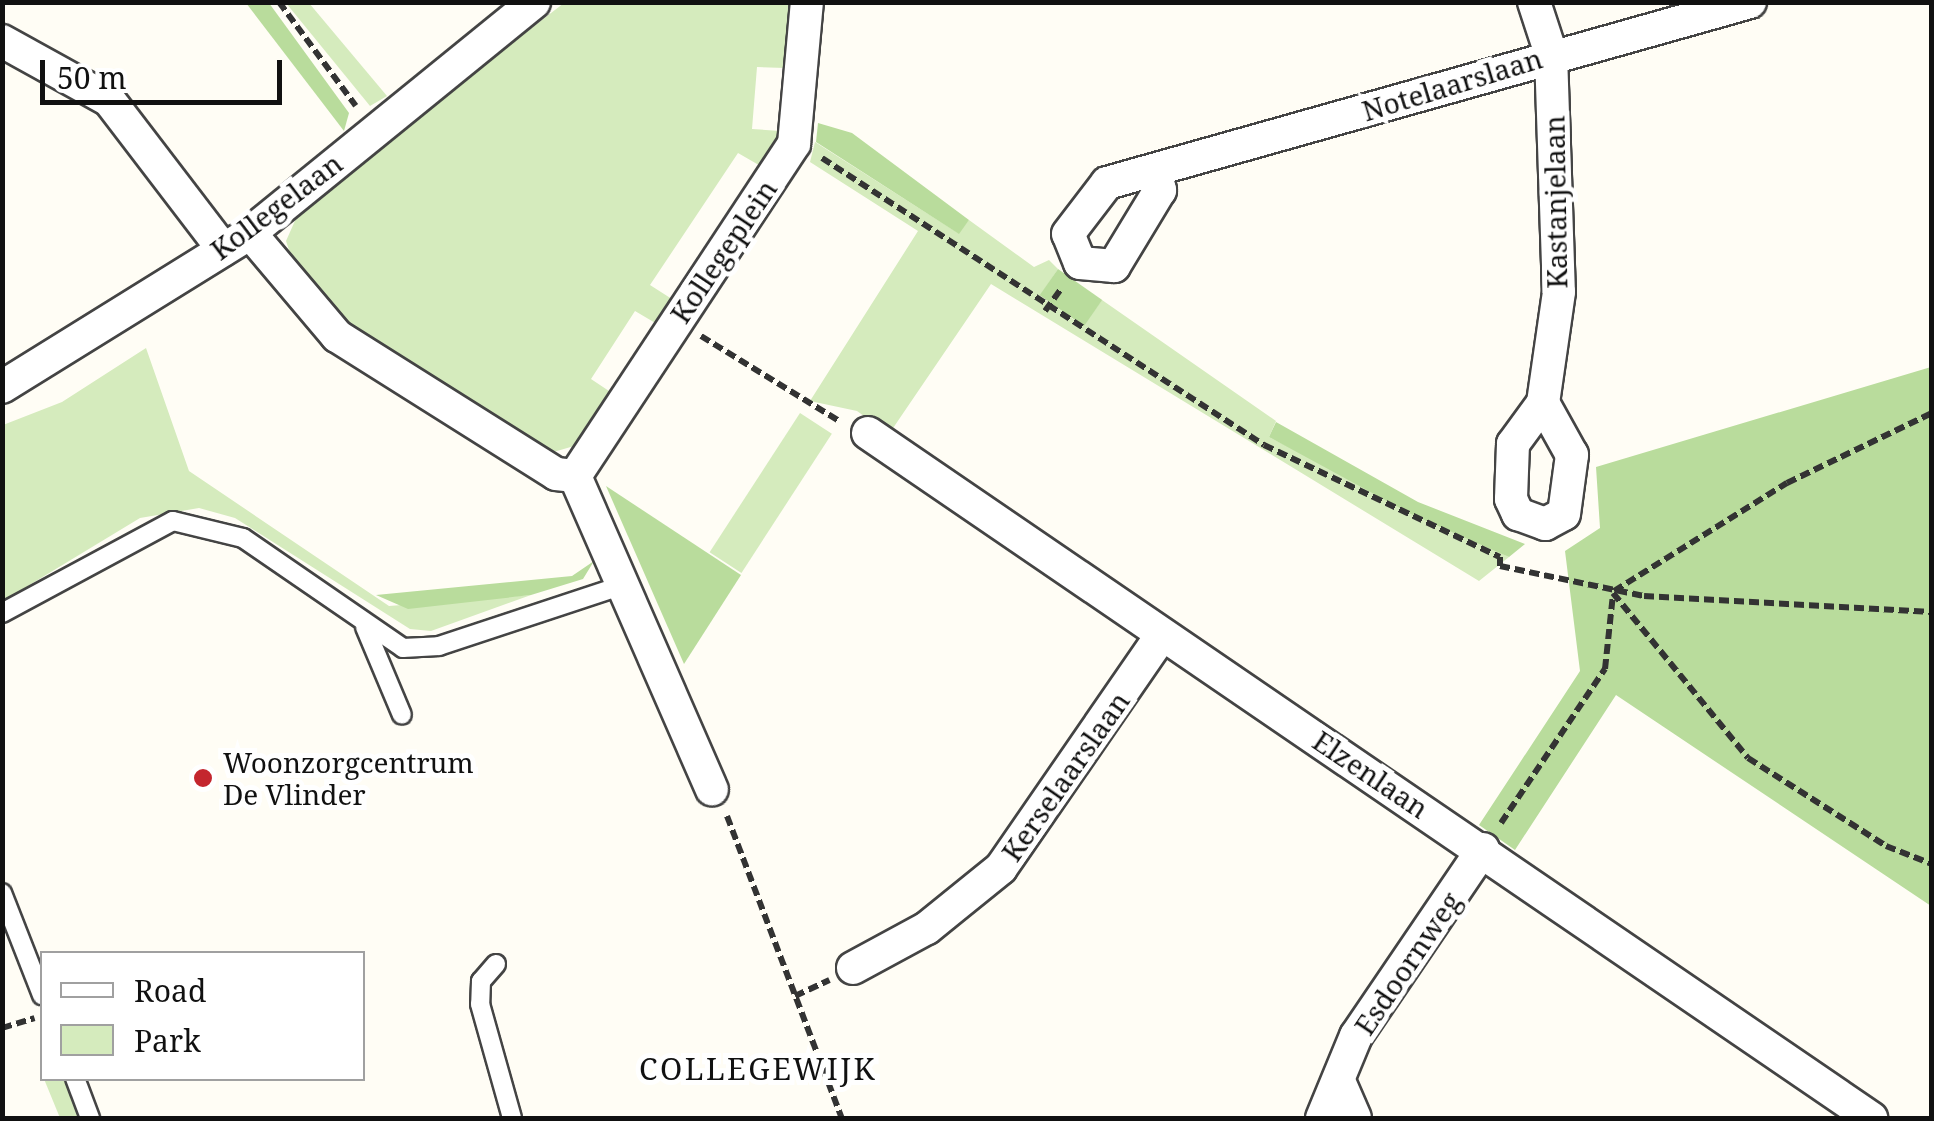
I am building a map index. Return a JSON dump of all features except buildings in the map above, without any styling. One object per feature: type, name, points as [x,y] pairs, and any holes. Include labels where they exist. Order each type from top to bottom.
[{"type":"street","name":"Kollegeplein","points":[[575,476],[794,144],[808,2]]},
{"type":"street","name":"Kastanjelaan","points":[[1534,2],[1551,54],[1559,292],[1543,403]]},
{"type":"street","name":"Notelaarslaan","points":[[1156,176],[1551,54],[1750,2]]},
{"type":"street","name":"Kollegelaan","points":[[2,387],[236,241],[525,5]]},
{"type":"street","points":[[2,40],[108,100],[236,241],[337,336],[556,474],[575,476],[712,789]]},
{"type":"street","name":"Elzenlaan","points":[[868,433],[1483,849],[1871,1118]]},
{"type":"street","name":"Kerselaarslaan","points":[[853,968],[927,928],[1001,868],[1162,635]]},
{"type":"street","name":"Esdoornweg","points":[[1322,1118],[1356,1036],[1483,849]]},
{"type":"street","points":[[1339,1080],[1355,1118]]},
{"type":"lane","points":[[2,613],[173,521],[243,538],[365,627],[403,648],[439,646],[623,585]]},
{"type":"lane","points":[[365,627],[402,715]]},
{"type":"lane","points":[[386,677],[403,648]]},
{"type":"lane","points":[[2,893],[40,990]]},
{"type":"lane","points":[[496,964],[481,981],[480,1004],[512,1118]]},
{"type":"lane","points":[[76,1081],[90,1118]]},
{"type":"path","points":[[279,2],[374,130]]},
{"type":"path","points":[[794,144],[1264,446],[1500,557],[1500,566],[1612,592],[1932,612]]},
{"type":"path","points":[[677,319],[807,408],[868,433]]},
{"type":"path","points":[[1612,592],[1787,483],[1932,413]]},
{"type":"path","points":[[1483,849],[1605,669],[1612,592]]},
{"type":"path","points":[[1612,592],[1748,758],[1886,846],[1932,864]]},
{"type":"path","points":[[712,789],[842,1118]]},
{"type":"path","points":[[2,1028],[40,1017]]},
{"type":"green space","points":[[246,3],[269,3],[349,113],[344,131]]},
{"type":"green space","points":[[286,3],[309,3],[387,96],[370,106]]},
{"type":"green space","points":[[564,3],[791,3],[785,68],[757,67],[752,129],[780,131],[775,150],[764,168],[738,153],[650,285],[675,301],[657,324],[635,311],[591,379],[612,393],[581,444],[550,453],[348,325],[293,262],[286,241],[302,205]]},
{"type":"green space","points":[[818,123],[852,133],[969,220],[959,234],[816,142]]},
{"type":"green space","points":[[815,142],[958,233],[969,220],[1034,267],[1049,260],[1058,269],[1040,296],[1083,326],[1102,300],[1276,421],[1269,437],[1509,557],[1479,581],[991,284],[889,434],[857,411],[810,401],[918,231],[810,162]]},
{"type":"green space","points":[[1058,269],[1102,300],[1084,326],[1040,295]]},
{"type":"green space","points":[[146,348],[189,471],[389,606],[531,595],[431,631],[410,629],[235,518],[199,508],[140,518],[3,601],[3,425],[62,402]]},
{"type":"green space","points":[[1931,367],[1931,906],[1616,695],[1515,850],[1479,825],[1580,671],[1565,551],[1600,528],[1596,467]]},
{"type":"green space","points":[[800,413],[832,434],[741,573],[710,552]]},
{"type":"green space","points":[[1276,422],[1418,502],[1525,544],[1509,557],[1411,514],[1269,437]]},
{"type":"green space","points":[[606,486],[741,575],[684,664]]},
{"type":"green space","points":[[594,561],[583,579],[531,595],[408,609],[376,595],[572,576]]},
{"type":"green space","points":[[45,1081],[66,1081],[80,1118],[60,1118]]},
{"type":"place","name":"Woonzorgcentrum De Vlinder","points":[[203,778]]},
{"type":"district","name":"COLLEGEWIJK","points":[[758,1069]]}]
